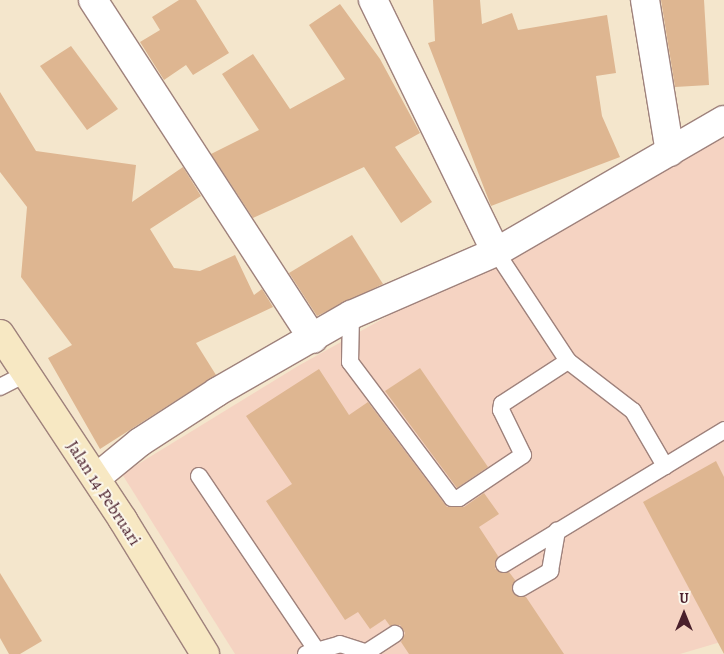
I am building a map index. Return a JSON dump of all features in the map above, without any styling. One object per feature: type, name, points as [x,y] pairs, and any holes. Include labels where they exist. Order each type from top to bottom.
[{"type":"main road","name":"Jalan 14 Pebruari","points":[[0,334],[96,478],[204,654]]},
{"type":"street","points":[[94,0],[313,339]]},
{"type":"street","points":[[373,0],[496,252]]},
{"type":"street","points":[[645,0],[670,152]]},
{"type":"street","points":[[96,478],[140,442],[217,392],[313,339],[350,315],[496,252],[724,120]]},
{"type":"lane","points":[[496,252],[568,361],[633,411],[665,466]]},
{"type":"lane","points":[[350,315],[350,362],[454,499],[522,458],[523,450],[501,410],[502,404],[568,361]]},
{"type":"lane","points":[[0,387],[25,374]]},
{"type":"lane","points":[[504,564],[724,430]]},
{"type":"lane","points":[[199,476],[310,651],[340,644],[364,654],[370,654]]},
{"type":"lane","points":[[521,588],[550,571],[558,531]]},
{"type":"lane","points":[[364,654],[395,634]]},
{"type":"shaded area","points":[[724,129],[724,641],[680,654],[235,654],[122,474],[298,366]]},
{"type":"building","points":[[179,0],[196,0],[229,53],[193,75],[186,65],[164,80],[140,42],[160,30],[152,17]]},
{"type":"building","points":[[433,0],[480,0],[482,24],[512,13],[518,30],[607,15],[616,73],[596,76],[602,116],[620,157],[491,206],[428,43],[435,41]]},
{"type":"building","points":[[661,0],[704,0],[709,85],[675,87]]},
{"type":"building","points":[[340,4],[380,59],[420,133],[395,147],[432,202],[401,223],[364,167],[253,218],[211,154],[259,130],[222,74],[253,54],[290,109],[345,79],[309,25]]},
{"type":"building","points":[[71,46],[118,109],[87,130],[40,66]]},
{"type":"building","points":[[0,92],[36,151],[136,165],[132,202],[183,167],[201,196],[150,229],[174,268],[200,271],[235,255],[254,295],[262,289],[273,307],[196,343],[216,375],[100,449],[48,358],[72,345],[21,277],[27,207],[0,172]]},
{"type":"building","points":[[352,235],[383,284],[317,316],[289,273]]},
{"type":"building","points":[[420,368],[488,467],[457,488],[385,391]]},
{"type":"building","points":[[319,369],[349,415],[368,402],[447,507],[464,507],[484,493],[499,514],[479,527],[498,556],[495,569],[509,572],[515,580],[513,593],[526,597],[564,654],[409,654],[401,642],[405,633],[400,625],[390,626],[385,619],[370,629],[358,612],[345,620],[266,501],[292,484],[246,416]]},
{"type":"building","points":[[716,461],[724,477],[724,654],[643,502]]},
{"type":"building","points":[[0,573],[42,641],[20,654],[9,654],[0,638]]}]
